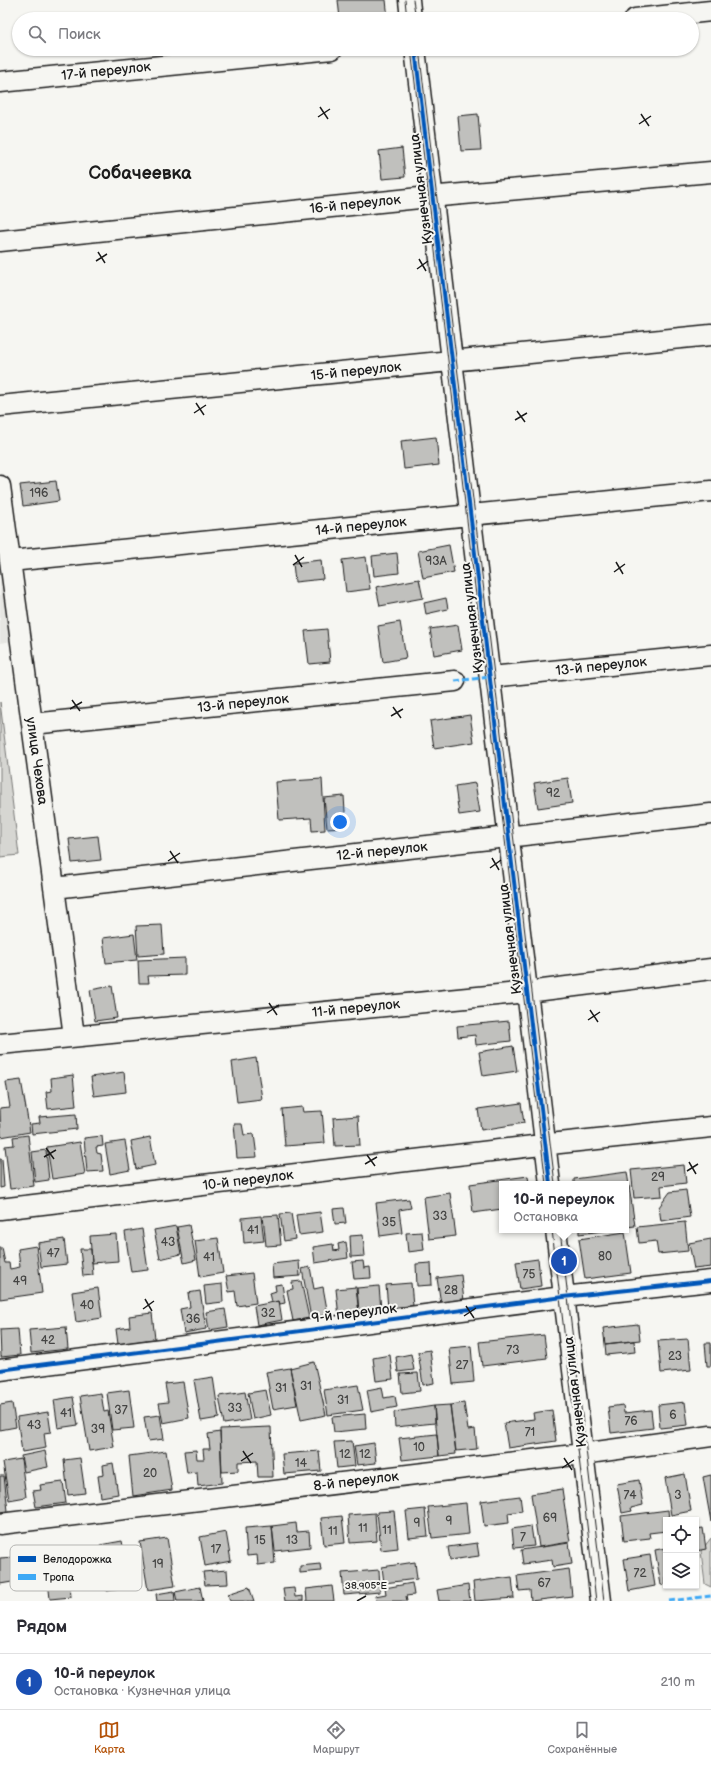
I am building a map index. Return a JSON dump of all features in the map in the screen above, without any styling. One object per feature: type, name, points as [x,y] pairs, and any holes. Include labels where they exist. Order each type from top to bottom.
[{"type":"street","points":[[409,0],[410,12]]},
{"type":"street","points":[[699,12],[711,11]]},
{"type":"street","name":"17-й переулок","points":[[0,82],[262,56]]},
{"type":"street","name":"Кузнечная улица","points":[[416,56],[510,837],[550,1181]]},
{"type":"street","name":"16-й переулок","points":[[0,241],[432,197],[711,172]]},
{"type":"street","name":"15-й переулок","points":[[0,406],[711,336]]},
{"type":"street","name":"улица Чехова","points":[[0,486],[74,1036]]},
{"type":"street","name":"14-й переулок","points":[[10,561],[711,492]]},
{"type":"street","name":"13-й переулок","points":[[490,677],[711,655]]},
{"type":"street","name":"13-й переулок","points":[[32,724],[455,681]]},
{"type":"street","name":"12-й переулок","points":[[54,888],[711,814]]},
{"type":"street","name":"11-й переулок","points":[[0,1044],[527,992],[711,969]]},
{"type":"street","name":"10-й переулок","points":[[0,1209],[546,1144],[711,1127]]},
{"type":"street","name":"Кузнечная улица","points":[[556,1233],[600,1601]]},
{"type":"street","name":"9-й переулок","points":[[0,1370],[564,1297],[711,1281]]},
{"type":"street","name":"8-й переулок","points":[[0,1524],[582,1454],[711,1436]]},
{"type":"shaded area","points":[[0,543],[11,641],[0,643]]},
{"type":"shaded area","points":[[0,702],[19,855],[0,857]]},
{"type":"shaded area","points":[[711,1538],[711,1587],[705,1584],[701,1551]]},
{"type":"building","points":[[338,0],[386,0],[387,12],[339,12]]},
{"type":"building","points":[[478,114],[481,150],[461,151],[458,116]]},
{"type":"building","points":[[402,148],[405,177],[382,179],[379,151]]},
{"type":"building","points":[[436,437],[439,465],[404,469],[401,441]]},
{"type":"building","points":[[56,481],[59,501],[23,506],[20,485]]},
{"type":"building","points":[[449,545],[454,572],[423,578],[418,551]]},
{"type":"building","points":[[397,553],[399,573],[374,576],[372,556]]},
{"type":"building","points":[[366,557],[370,589],[346,592],[342,560]]},
{"type":"building","points":[[321,560],[323,579],[295,582],[293,563]]},
{"type":"building","points":[[419,579],[423,598],[380,606],[376,587]]},
{"type":"building","points":[[446,598],[448,609],[426,614],[424,603]]},
{"type":"building","points":[[400,622],[406,658],[383,662],[378,626]]},
{"type":"building","points":[[458,625],[462,650],[434,655],[430,629]]},
{"type":"building","points":[[327,629],[330,662],[309,664],[305,631]]},
{"type":"building","points":[[470,715],[474,742],[434,748],[430,721]]},
{"type":"building","points":[[568,778],[572,803],[538,808],[534,783]]},
{"type":"building","points":[[322,779],[325,830],[312,831],[311,818],[279,820],[276,782]]},
{"type":"building","points":[[475,783],[480,812],[459,815],[455,786]]},
{"type":"building","points":[[344,796],[346,827],[327,828],[324,798]]},
{"type":"building","points":[[98,836],[101,860],[72,863],[69,839]]},
{"type":"building","points":[[162,925],[164,954],[138,956],[136,926]]},
{"type":"building","points":[[134,934],[137,960],[106,963],[103,938]]},
{"type":"building","points":[[185,958],[185,975],[148,976],[149,983],[139,983],[138,960]]},
{"type":"building","points":[[112,986],[117,1018],[95,1021],[90,990]]},
{"type":"building","points":[[509,1021],[511,1041],[476,1045],[475,1035],[458,1037],[457,1026]]},
{"type":"building","points":[[513,1046],[517,1071],[483,1076],[479,1052]]},
{"type":"building","points":[[256,1058],[262,1099],[237,1102],[232,1062]]},
{"type":"building","points":[[124,1072],[126,1092],[94,1096],[91,1077]]},
{"type":"building","points":[[73,1075],[76,1106],[48,1109],[46,1092],[52,1091],[51,1078]]},
{"type":"building","points":[[21,1080],[30,1132],[1,1137],[0,1108],[10,1107],[6,1082]]},
{"type":"building","points":[[521,1103],[524,1123],[481,1130],[478,1109]]},
{"type":"building","points":[[302,1107],[303,1112],[322,1111],[325,1143],[285,1146],[282,1109]]},
{"type":"building","points":[[76,1114],[77,1129],[32,1134],[31,1124],[40,1123],[39,1117]]},
{"type":"building","points":[[358,1116],[360,1145],[335,1146],[333,1118]]},
{"type":"building","points":[[234,1124],[242,1124],[244,1135],[254,1134],[257,1157],[237,1158]]},
{"type":"building","points":[[28,1135],[34,1186],[10,1189],[5,1146],[14,1145],[13,1137]]},
{"type":"building","points":[[102,1136],[103,1146],[96,1147],[97,1153],[101,1154],[103,1171],[87,1172],[84,1138]]},
{"type":"building","points":[[150,1137],[155,1165],[136,1169],[131,1141]]},
{"type":"building","points":[[125,1141],[130,1170],[110,1174],[105,1144]]},
{"type":"building","points":[[80,1142],[85,1174],[52,1179],[47,1147]]},
{"type":"building","points":[[46,1150],[49,1180],[35,1182],[32,1152]]},
{"type":"building","points":[[0,1159],[2,1159],[4,1187],[0,1188]]},
{"type":"building","points":[[684,1165],[686,1183],[661,1186],[662,1196],[634,1198],[631,1170]]},
{"type":"building","points":[[627,1172],[628,1181],[574,1181],[574,1179]]},
{"type":"building","points":[[528,1176],[529,1181],[499,1181],[499,1209],[473,1213],[470,1184]]},
{"type":"building","points":[[629,1186],[635,1226],[629,1227]]},
{"type":"building","points":[[686,1190],[690,1217],[661,1221],[659,1207],[670,1192]]},
{"type":"building","points":[[450,1193],[456,1236],[429,1239],[424,1197]]},
{"type":"building","points":[[409,1199],[411,1208],[399,1210],[402,1233],[380,1236],[376,1203]]},
{"type":"building","points":[[344,1208],[346,1223],[335,1224],[333,1209]]},
{"type":"building","points":[[320,1212],[323,1232],[299,1235],[296,1215]]},
{"type":"building","points":[[291,1213],[295,1239],[284,1241],[280,1214]]},
{"type":"building","points":[[278,1215],[281,1245],[266,1246],[263,1216]]},
{"type":"building","points":[[261,1216],[264,1241],[244,1243],[242,1218]]},
{"type":"building","points":[[685,1222],[688,1251],[658,1254],[656,1241],[639,1243],[637,1227]]},
{"type":"building","points":[[189,1225],[196,1260],[184,1263],[177,1227]]},
{"type":"building","points":[[176,1226],[181,1254],[160,1259],[154,1230]]},
{"type":"building","points":[[142,1229],[148,1270],[131,1272],[125,1232]]},
{"type":"building","points":[[422,1232],[424,1250],[408,1252],[406,1233]]},
{"type":"building","points":[[625,1233],[631,1273],[585,1279],[579,1239]]},
{"type":"building","points":[[116,1234],[118,1261],[92,1263],[90,1236]]},
{"type":"building","points":[[363,1235],[365,1256],[351,1257],[350,1236]]},
{"type":"building","points":[[218,1238],[223,1273],[200,1277],[195,1241]]},
{"type":"building","points":[[64,1239],[67,1264],[41,1267],[38,1243]]},
{"type":"building","points":[[711,1239],[711,1267],[694,1269],[689,1243]]},
{"type":"building","points":[[346,1242],[348,1258],[315,1263],[313,1247],[333,1244],[334,1251],[339,1250],[338,1244]]},
{"type":"building","points":[[36,1246],[42,1293],[0,1299],[0,1248],[2,1248],[5,1263],[9,1263],[10,1269],[20,1267],[18,1249]]},
{"type":"building","points":[[80,1249],[91,1249],[93,1275],[83,1276]]},
{"type":"building","points":[[538,1259],[541,1286],[520,1289],[516,1262]]},
{"type":"building","points":[[299,1261],[300,1276],[273,1278],[272,1264]]},
{"type":"building","points":[[363,1261],[364,1268],[370,1267],[371,1278],[354,1279],[352,1262]]},
{"type":"building","points":[[431,1263],[432,1285],[417,1286],[416,1264]]},
{"type":"building","points":[[310,1267],[314,1289],[323,1287],[328,1315],[311,1318],[302,1269]]},
{"type":"building","points":[[252,1273],[256,1303],[237,1306],[235,1291],[229,1292],[226,1276]]},
{"type":"building","points":[[461,1275],[464,1301],[441,1304],[437,1278]]},
{"type":"building","points":[[301,1281],[309,1318],[293,1321],[287,1290],[293,1289],[292,1282]]},
{"type":"building","points":[[411,1283],[413,1306],[388,1308],[386,1285]]},
{"type":"building","points":[[222,1284],[223,1302],[206,1304],[204,1286]]},
{"type":"building","points":[[282,1284],[285,1303],[280,1304],[279,1301],[272,1302],[270,1293],[276,1291],[275,1285]]},
{"type":"building","points":[[379,1286],[381,1310],[359,1312],[357,1288]]},
{"type":"building","points":[[356,1287],[359,1315],[339,1317],[336,1289]]},
{"type":"building","points":[[98,1288],[102,1318],[76,1322],[72,1292]]},
{"type":"building","points":[[200,1291],[206,1329],[184,1333],[180,1309],[190,1307],[188,1293]]},
{"type":"building","points":[[279,1301],[282,1320],[257,1325],[254,1306]]},
{"type":"building","points":[[225,1309],[228,1327],[209,1330],[206,1312]]},
{"type":"building","points":[[152,1313],[155,1339],[118,1344],[116,1329],[130,1327],[129,1316]]},
{"type":"building","points":[[638,1324],[640,1340],[605,1344],[603,1328]]},
{"type":"building","points":[[66,1327],[68,1349],[31,1353],[29,1330]]},
{"type":"building","points":[[18,1329],[20,1355],[1,1357],[0,1330]]},
{"type":"building","points":[[544,1335],[547,1358],[482,1366],[479,1342]]},
{"type":"building","points":[[688,1339],[691,1370],[661,1373],[658,1341]]},
{"type":"building","points":[[634,1341],[635,1352],[606,1355],[605,1344]]},
{"type":"building","points":[[705,1343],[711,1343],[711,1366],[707,1366]]},
{"type":"building","points":[[471,1346],[474,1382],[453,1384],[449,1348]]},
{"type":"building","points":[[430,1350],[434,1383],[423,1385],[418,1352]]},
{"type":"building","points":[[411,1354],[414,1370],[398,1372],[396,1357]]},
{"type":"building","points":[[390,1355],[393,1379],[376,1381],[373,1358]]},
{"type":"building","points":[[314,1362],[326,1415],[301,1420],[290,1368]]},
{"type":"building","points":[[290,1368],[297,1405],[273,1409],[266,1372]]},
{"type":"building","points":[[418,1373],[420,1391],[402,1393],[400,1374]]},
{"type":"building","points":[[213,1377],[219,1418],[201,1421],[194,1380]]},
{"type":"building","points":[[183,1382],[189,1418],[163,1423],[159,1403],[168,1402],[165,1384]]},
{"type":"building","points":[[358,1385],[363,1410],[328,1415],[324,1390]]},
{"type":"building","points":[[382,1387],[384,1398],[395,1396],[397,1407],[371,1412],[367,1390]]},
{"type":"building","points":[[129,1390],[134,1428],[112,1430],[107,1393]]},
{"type":"building","points":[[266,1390],[271,1415],[253,1419],[248,1393]]},
{"type":"building","points":[[245,1392],[250,1420],[224,1424],[219,1396]]},
{"type":"building","points":[[101,1393],[104,1412],[108,1411],[114,1447],[89,1451],[80,1396]]},
{"type":"building","points":[[73,1397],[78,1425],[58,1428],[54,1400]]},
{"type":"building","points":[[685,1402],[688,1425],[660,1428],[658,1405]]},
{"type":"building","points":[[12,1403],[16,1427],[0,1430],[0,1405]]},
{"type":"building","points":[[464,1403],[468,1430],[475,1429],[477,1449],[456,1451],[450,1405]]},
{"type":"building","points":[[450,1405],[456,1454],[439,1456],[434,1406]]},
{"type":"building","points":[[623,1405],[624,1413],[651,1410],[653,1428],[611,1433],[608,1407]]},
{"type":"building","points":[[434,1406],[435,1423],[395,1427],[394,1412]]},
{"type":"building","points":[[552,1410],[556,1441],[508,1448],[504,1423],[534,1419],[533,1413]]},
{"type":"building","points":[[48,1412],[51,1432],[44,1433],[46,1448],[22,1452],[17,1417]]},
{"type":"building","points":[[365,1414],[366,1429],[334,1432],[332,1417]]},
{"type":"building","points":[[160,1415],[164,1439],[148,1441],[144,1417]]},
{"type":"building","points":[[271,1427],[273,1477],[258,1477],[257,1461],[238,1462],[238,1471],[222,1472],[220,1429]]},
{"type":"building","points":[[220,1432],[222,1483],[198,1486],[197,1472],[187,1473],[184,1451],[196,1450],[197,1459],[204,1459],[203,1449],[210,1449],[208,1434]]},
{"type":"building","points":[[437,1434],[439,1456],[402,1460],[399,1438]]},
{"type":"building","points":[[352,1441],[355,1466],[337,1468],[334,1442]]},
{"type":"building","points":[[374,1443],[376,1463],[357,1465],[354,1446]]},
{"type":"building","points":[[45,1451],[48,1467],[24,1472],[21,1456]]},
{"type":"building","points":[[166,1451],[172,1490],[133,1496],[129,1456]]},
{"type":"building","points":[[319,1451],[321,1471],[284,1474],[282,1454]]},
{"type":"building","points":[[80,1458],[85,1493],[68,1495],[64,1460]]},
{"type":"building","points":[[21,1459],[26,1497],[9,1500],[3,1462]]},
{"type":"building","points":[[113,1463],[118,1494],[101,1497],[98,1476],[104,1475],[103,1465]]},
{"type":"building","points":[[685,1474],[691,1511],[671,1515],[665,1478]]},
{"type":"building","points":[[711,1475],[711,1522],[703,1477]]},
{"type":"building","points":[[0,1476],[4,1476],[8,1511],[0,1512]]},
{"type":"building","points":[[639,1480],[643,1505],[631,1508],[632,1511],[622,1513],[617,1484]]},
{"type":"building","points":[[63,1482],[66,1503],[36,1507],[33,1491],[41,1490],[40,1485]]},
{"type":"building","points":[[562,1489],[570,1542],[539,1547],[531,1494]]},
{"type":"building","points":[[520,1496],[522,1511],[508,1513],[509,1523],[484,1526],[481,1501]]},
{"type":"building","points":[[466,1503],[469,1534],[432,1538],[428,1507]]},
{"type":"building","points":[[425,1509],[428,1536],[409,1538],[406,1511]]},
{"type":"building","points":[[668,1510],[669,1517],[663,1517],[663,1531],[649,1533],[650,1538],[624,1541],[621,1516]]},
{"type":"building","points":[[394,1511],[398,1548],[381,1550],[377,1512]]},
{"type":"building","points":[[375,1513],[377,1541],[350,1543],[348,1515]]},
{"type":"building","points":[[342,1516],[345,1543],[324,1545],[321,1518]]},
{"type":"building","points":[[296,1523],[297,1532],[309,1531],[310,1547],[275,1551],[272,1526]]},
{"type":"building","points":[[272,1526],[275,1563],[258,1565],[257,1555],[247,1556],[245,1528]]},
{"type":"building","points":[[531,1526],[534,1546],[514,1548],[512,1529]]},
{"type":"building","points":[[703,1528],[706,1549],[699,1550],[699,1529]]},
{"type":"building","points":[[226,1532],[231,1561],[205,1566],[200,1537]]},
{"type":"building","points":[[167,1538],[175,1586],[148,1590],[142,1545],[140,1545],[140,1542]]},
{"type":"building","points":[[122,1541],[123,1545],[100,1545]]},
{"type":"building","points":[[477,1543],[479,1556],[450,1560],[448,1547]]},
{"type":"building","points":[[569,1543],[572,1564],[553,1567],[552,1560],[523,1564],[521,1550]]},
{"type":"building","points":[[663,1549],[663,1585],[661,1585],[655,1550]]},
{"type":"building","points":[[650,1555],[655,1586],[629,1591],[624,1559]]},
{"type":"building","points":[[10,1557],[10,1582],[0,1584],[0,1558]]},
{"type":"building","points":[[415,1562],[417,1579],[384,1583],[382,1567]]},
{"type":"building","points":[[320,1564],[321,1571],[300,1573],[300,1566]]},
{"type":"building","points":[[569,1569],[572,1596],[531,1601],[530,1590],[519,1591],[517,1576]]},
{"type":"building","points":[[227,1570],[228,1584],[205,1585],[203,1572]]},
{"type":"building","points":[[379,1570],[380,1592],[344,1595],[342,1573]]},
{"type":"building","points":[[512,1577],[514,1598],[475,1601],[473,1582]]},
{"type":"building","points":[[412,1583],[414,1595],[406,1596],[407,1601],[376,1601],[375,1596],[386,1594],[385,1588]]},
{"type":"building","points":[[468,1585],[470,1601],[439,1601],[437,1590]]},
{"type":"building","points":[[332,1586],[334,1601],[307,1601],[306,1589]]},
{"type":"building","points":[[200,1587],[203,1601],[177,1601],[175,1592]]},
{"type":"building","points":[[249,1587],[254,1601],[230,1601],[228,1594]]},
{"type":"building","points":[[294,1588],[295,1597],[303,1596],[303,1601],[285,1601],[283,1589]]},
{"type":"building","points":[[49,1591],[70,1591],[71,1597],[50,1599]]},
{"type":"building","points":[[174,1591],[175,1601],[157,1601],[156,1594]]},
{"type":"tram line","points":[[405,0],[406,12]]},
{"type":"tram line","points":[[413,0],[415,12]]},
{"type":"tram line","points":[[412,56],[546,1181]]},
{"type":"tram line","points":[[420,56],[555,1181]]},
{"type":"tram line","points":[[552,1233],[596,1601]]},
{"type":"tram line","points":[[560,1233],[604,1601]]},
{"type":"marked path","points":[[455,681],[490,677]]},
{"type":"marked path","points":[[669,1601],[711,1596]]},
{"type":"cycle path","points":[[416,56],[550,1181]]},
{"type":"cycle path","points":[[0,1370],[563,1297],[711,1281]]},
{"type":"place","name":"10-й переулок","points":[[564,1261]]},
{"type":"district","name":"Собачеевка","points":[[140,173]]}]
